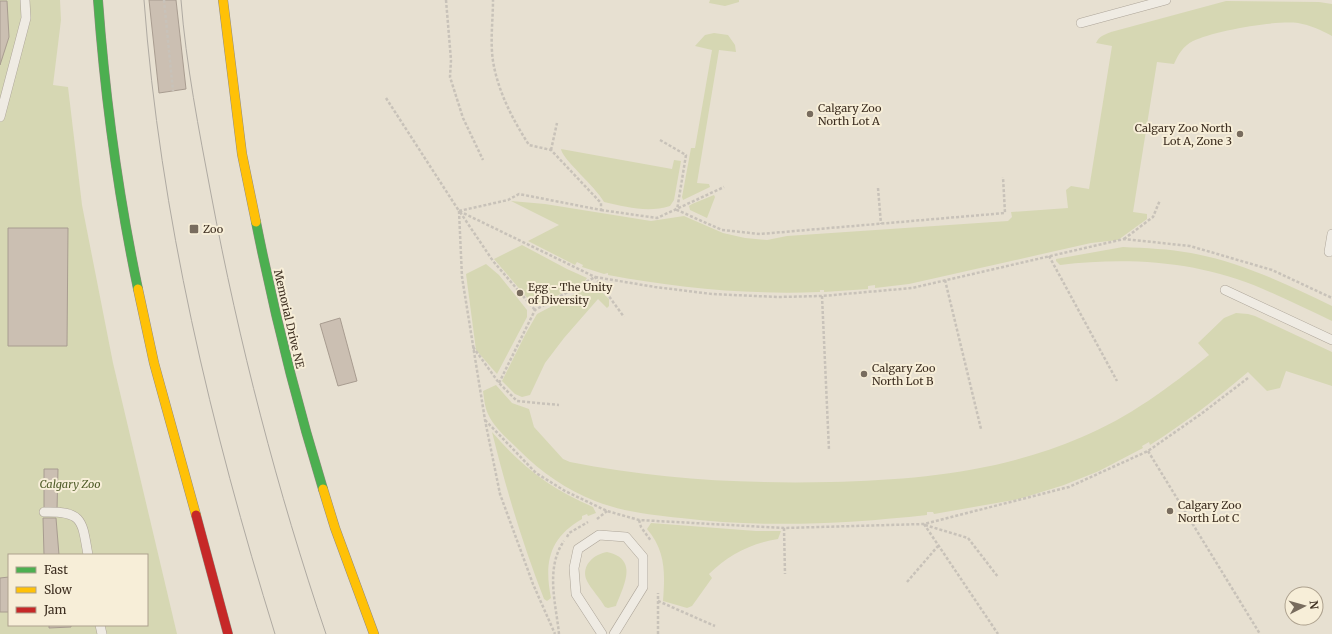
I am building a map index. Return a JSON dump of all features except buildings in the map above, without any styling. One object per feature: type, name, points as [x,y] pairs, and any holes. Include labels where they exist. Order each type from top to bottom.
[{"type":"highway","points":[[98,0],[102,52],[126,232],[154,363],[228,634]]},
{"type":"highway","name":"Memorial Drive NE","points":[[223,0],[242,154],[270,293],[307,437],[335,528],[374,634]]},
{"type":"lane","points":[[0,117],[26,18],[25,0]]},
{"type":"lane","points":[[1081,23],[1166,0]]},
{"type":"lane","points":[[1329,252],[1332,234]]},
{"type":"lane","points":[[1226,290],[1332,340]]},
{"type":"lane","points":[[44,512],[64,512],[79,520],[84,527],[88,554]]},
{"type":"lane","points":[[602,634],[576,594],[574,568],[578,550],[599,535],[626,537],[643,557],[643,587],[614,634]]},
{"type":"path","points":[[164,0],[173,91]]},
{"type":"path","points":[[446,0],[451,60],[450,77],[463,118],[483,160]]},
{"type":"path","points":[[493,0],[493,62],[503,96],[516,124],[530,146],[551,150],[600,203],[601,210]]},
{"type":"path","points":[[386,98],[493,261],[535,310]]},
{"type":"path","points":[[551,150],[557,123]]},
{"type":"path","points":[[660,140],[686,155],[677,210]]},
{"type":"path","points":[[677,210],[722,230],[760,234],[1005,213],[1003,177]]},
{"type":"path","points":[[459,211],[508,200],[519,194],[601,210],[657,218],[724,187]]},
{"type":"path","points":[[878,188],[881,224]]},
{"type":"path","points":[[1124,239],[1153,218],[1160,200]]},
{"type":"path","points":[[459,211],[595,277],[655,287],[712,294],[778,297],[822,296],[912,288],[1124,239],[1190,246],[1272,270],[1332,298]]},
{"type":"path","points":[[459,211],[462,277],[485,420],[500,494],[533,584],[555,634]]},
{"type":"path","points":[[1049,256],[1117,381]]},
{"type":"path","points":[[499,383],[535,310],[595,277]]},
{"type":"path","points":[[595,277],[624,317]]},
{"type":"path","points":[[945,280],[981,429]]},
{"type":"path","points":[[822,296],[829,450]]},
{"type":"path","points":[[473,346],[499,383],[517,401],[559,405]]},
{"type":"path","points":[[485,420],[536,472],[565,491],[608,511],[639,520],[784,528],[924,524],[1069,487],[1148,451],[1201,414],[1248,378]]},
{"type":"path","points":[[1148,451],[1260,634]]},
{"type":"path","points":[[924,524],[998,634]]},
{"type":"path","points":[[924,524],[968,538],[998,577]]},
{"type":"path","points":[[784,528],[785,574]]},
{"type":"path","points":[[907,582],[938,546]]},
{"type":"path","points":[[658,601],[715,626]]},
{"type":"green space","name":"Calgary Zoo","points":[[0,0],[60,0],[61,20],[53,85],[68,87],[82,205],[113,363],[177,634],[0,634]]},
{"type":"green space","points":[[710,0],[739,0],[739,2],[725,6],[709,3]]},
{"type":"green space","points":[[1226,1],[1319,2],[1332,4],[1332,36],[1315,28],[1298,23],[1275,23],[1244,27],[1202,37],[1193,41],[1186,45],[1174,64],[1157,62],[1133,212],[1147,214],[1147,219],[1118,240],[1091,243],[909,284],[875,288],[875,285],[868,286],[868,289],[824,292],[824,290],[820,290],[820,292],[793,293],[714,290],[634,280],[608,275],[608,273],[604,274],[582,267],[583,265],[577,262],[575,265],[528,241],[559,225],[511,201],[545,204],[651,221],[684,216],[723,233],[745,238],[767,240],[787,236],[1008,221],[1012,217],[1011,212],[1068,208],[1066,190],[1071,186],[1089,189],[1112,46],[1096,43],[1099,39],[1111,32]]},
{"type":"green space","points":[[714,33],[728,35],[735,45],[736,52],[719,50],[697,183],[709,184],[710,187],[683,200],[682,197],[691,148],[695,148],[712,50],[695,46],[705,35]]},
{"type":"green space","points":[[561,149],[672,169],[674,160],[681,161],[674,200],[670,206],[654,209],[620,206],[604,202],[567,159]]},
{"type":"green space","points":[[714,195],[715,197],[707,218],[690,210],[689,206],[692,204]]},
{"type":"green space","points":[[522,245],[587,278],[585,281],[538,306],[534,306],[494,259]]},
{"type":"green space","points":[[1123,247],[1191,253],[1228,262],[1245,268],[1332,306],[1332,321],[1263,289],[1214,272],[1188,267],[1137,262],[1112,261],[1060,265],[1056,261],[1056,259]]},
{"type":"green space","points":[[486,264],[499,275],[527,310],[527,317],[497,374],[476,350],[466,274]]},
{"type":"green space","points":[[594,284],[609,299],[609,306],[607,308],[598,299],[564,338],[545,363],[530,395],[522,397],[515,394],[502,381],[537,314]]},
{"type":"green space","points":[[1236,313],[1255,316],[1332,352],[1332,386],[1286,371],[1280,388],[1267,391],[1248,372],[1224,392],[1163,437],[1150,445],[1149,442],[1142,446],[1143,448],[1099,471],[1064,485],[1019,499],[934,514],[933,512],[927,512],[927,515],[835,523],[773,524],[681,518],[616,508],[574,492],[555,480],[528,459],[494,425],[486,409],[483,391],[496,385],[512,403],[529,409],[534,427],[563,459],[570,462],[635,473],[732,481],[831,482],[927,476],[959,472],[1021,459],[1082,437],[1116,421],[1164,390],[1209,355],[1198,343],[1224,318]]},
{"type":"green space","points":[[492,432],[503,445],[538,476],[564,493],[593,507],[596,513],[588,516],[587,514],[582,516],[582,519],[562,534],[556,543],[549,563],[548,574],[551,598],[547,601],[544,599],[536,579],[522,537],[503,475]]},
{"type":"green space","points":[[651,523],[756,531],[781,531],[778,539],[758,543],[740,551],[716,567],[709,574],[712,578],[692,606],[687,608],[663,601],[663,563],[658,546],[647,529]]},
{"type":"green space","points":[[607,552],[617,555],[623,560],[626,567],[625,582],[616,606],[608,608],[605,607],[585,576],[585,570],[593,558]]},
{"type":"tram line","points":[[144,0],[162,161],[192,320],[210,400],[230,478],[275,634]]},
{"type":"tram line","points":[[181,0],[186,49],[198,122],[234,305],[275,471],[326,634]]},
{"type":"traffic: fast","points":[[98,0],[108,109],[118,181],[138,289]]},
{"type":"traffic: fast","points":[[256,222],[286,356],[323,489]]},
{"type":"traffic: slow","points":[[223,0],[242,154],[256,222]]},
{"type":"traffic: slow","points":[[138,289],[154,363],[196,515]]},
{"type":"traffic: slow","points":[[323,489],[335,528],[374,634]]},
{"type":"traffic: jam","points":[[196,515],[228,634]]},
{"type":"place","name":"Calgary Zoo North Lot A","points":[[810,114]]},
{"type":"place","name":"Calgary Zoo North Lot A, Zone 3","points":[[1240,134]]},
{"type":"place","name":"Zoo","points":[[194,229]]},
{"type":"place","name":"Egg - The Unity of Diversity","points":[[520,293]]},
{"type":"place","name":"Calgary Zoo North Lot B","points":[[864,374]]},
{"type":"place","name":"Calgary Zoo North Lot C","points":[[1170,511]]}]
